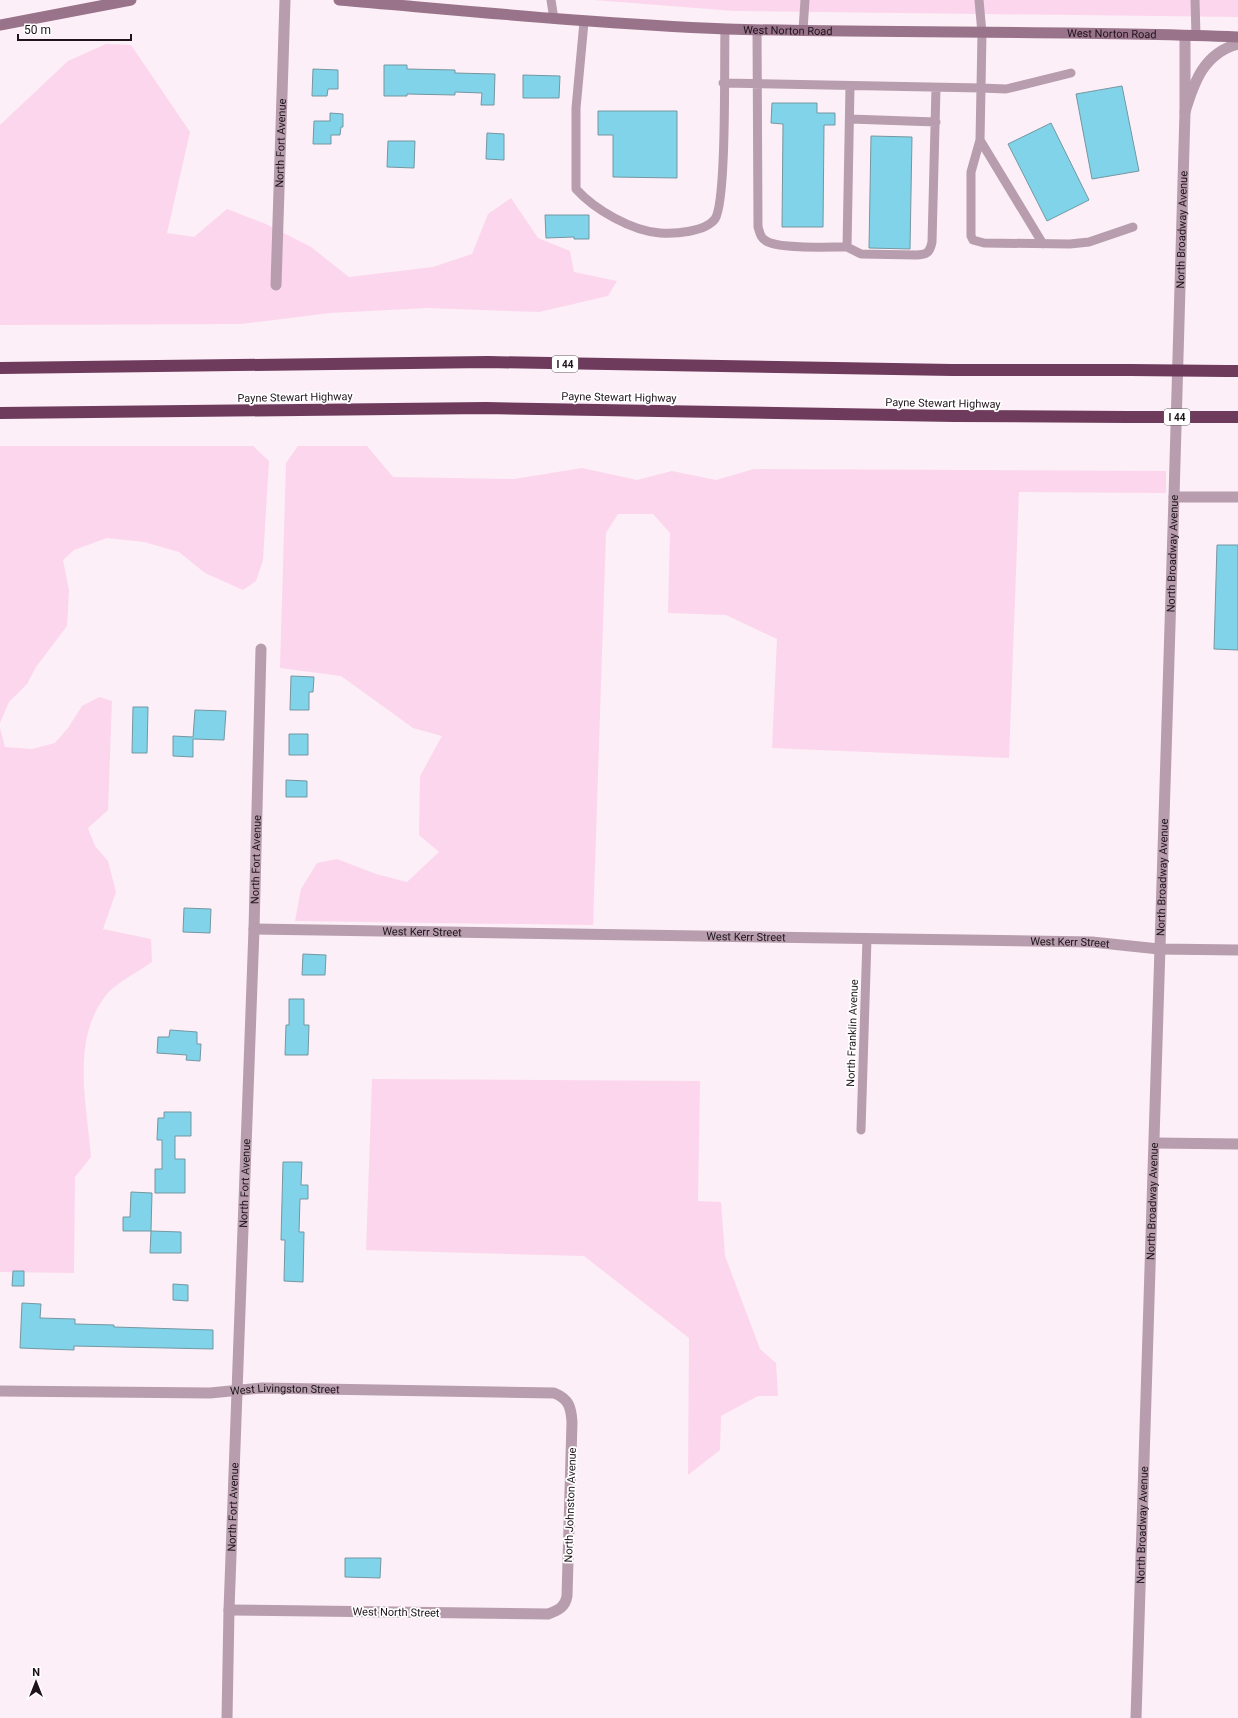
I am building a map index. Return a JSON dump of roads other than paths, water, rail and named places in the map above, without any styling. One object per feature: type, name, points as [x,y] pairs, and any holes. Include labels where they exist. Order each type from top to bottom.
[{"type":"highway","name":"I 44","points":[[0,368],[488,362],[952,370],[1232,371]]},
{"type":"highway","name":"Payne Stewart Highway","points":[[0,413],[486,408],[954,416],[1238,417]]},
{"type":"main road","points":[[0,26],[130,0]]},
{"type":"main road","name":"West Norton Road","points":[[339,0],[395,2],[584,22],[725,29],[1238,37]]},
{"type":"street","name":"North Fort Avenue","points":[[276,285],[285,0]]},
{"type":"street","name":"North Broadway Avenue","points":[[1136,1718],[1155,1142],[1159,949],[1185,112],[1190,36]]},
{"type":"street","points":[[1185,112],[1192,87],[1205,65],[1222,50],[1238,44]]},
{"type":"street","points":[[1174,497],[1238,497]]},
{"type":"street","name":"North Fort Avenue","points":[[227,1718],[229,1610],[254,929],[261,649]]},
{"type":"street","name":"West Kerr Street","points":[[254,929],[1092,942],[1159,949],[1238,950]]},
{"type":"street","points":[[1155,1142],[1238,1144]]},
{"type":"street","name":"West Livingston Street","points":[[0,1391],[210,1394],[237,1389],[262,1388],[554,1393],[568,1401]]},
{"type":"street","name":"North Johnston Avenue","points":[[562,1607],[566,1602],[567,1596],[572,1422],[572,1410],[568,1401]]},
{"type":"street","name":"West North Street","points":[[229,1610],[548,1614],[562,1607]]},
{"type":"lane","points":[[551,0],[554,19]]},
{"type":"lane","points":[[803,30],[805,0]]},
{"type":"lane","points":[[978,0],[982,33],[980,140],[971,172],[970,236],[973,240],[984,244],[1089,242],[1133,228]]},
{"type":"lane","points":[[1190,36],[1195,0]]},
{"type":"lane","points":[[584,22],[576,108],[576,189],[585,199],[617,219],[654,232],[672,234],[693,231],[704,226],[714,220],[719,209],[722,170],[725,29]]},
{"type":"lane","points":[[757,30],[756,83],[758,228],[761,237],[769,243],[792,246],[847,247],[861,254],[925,255],[930,250],[932,242],[936,88]]},
{"type":"lane","points":[[723,83],[1006,89],[1071,73]]},
{"type":"lane","points":[[847,247],[850,86]]},
{"type":"lane","points":[[850,119],[936,122]]},
{"type":"lane","points":[[980,140],[1043,244]]},
{"type":"lane","name":"North Franklin Avenue","points":[[860,1130],[867,938]]}]
